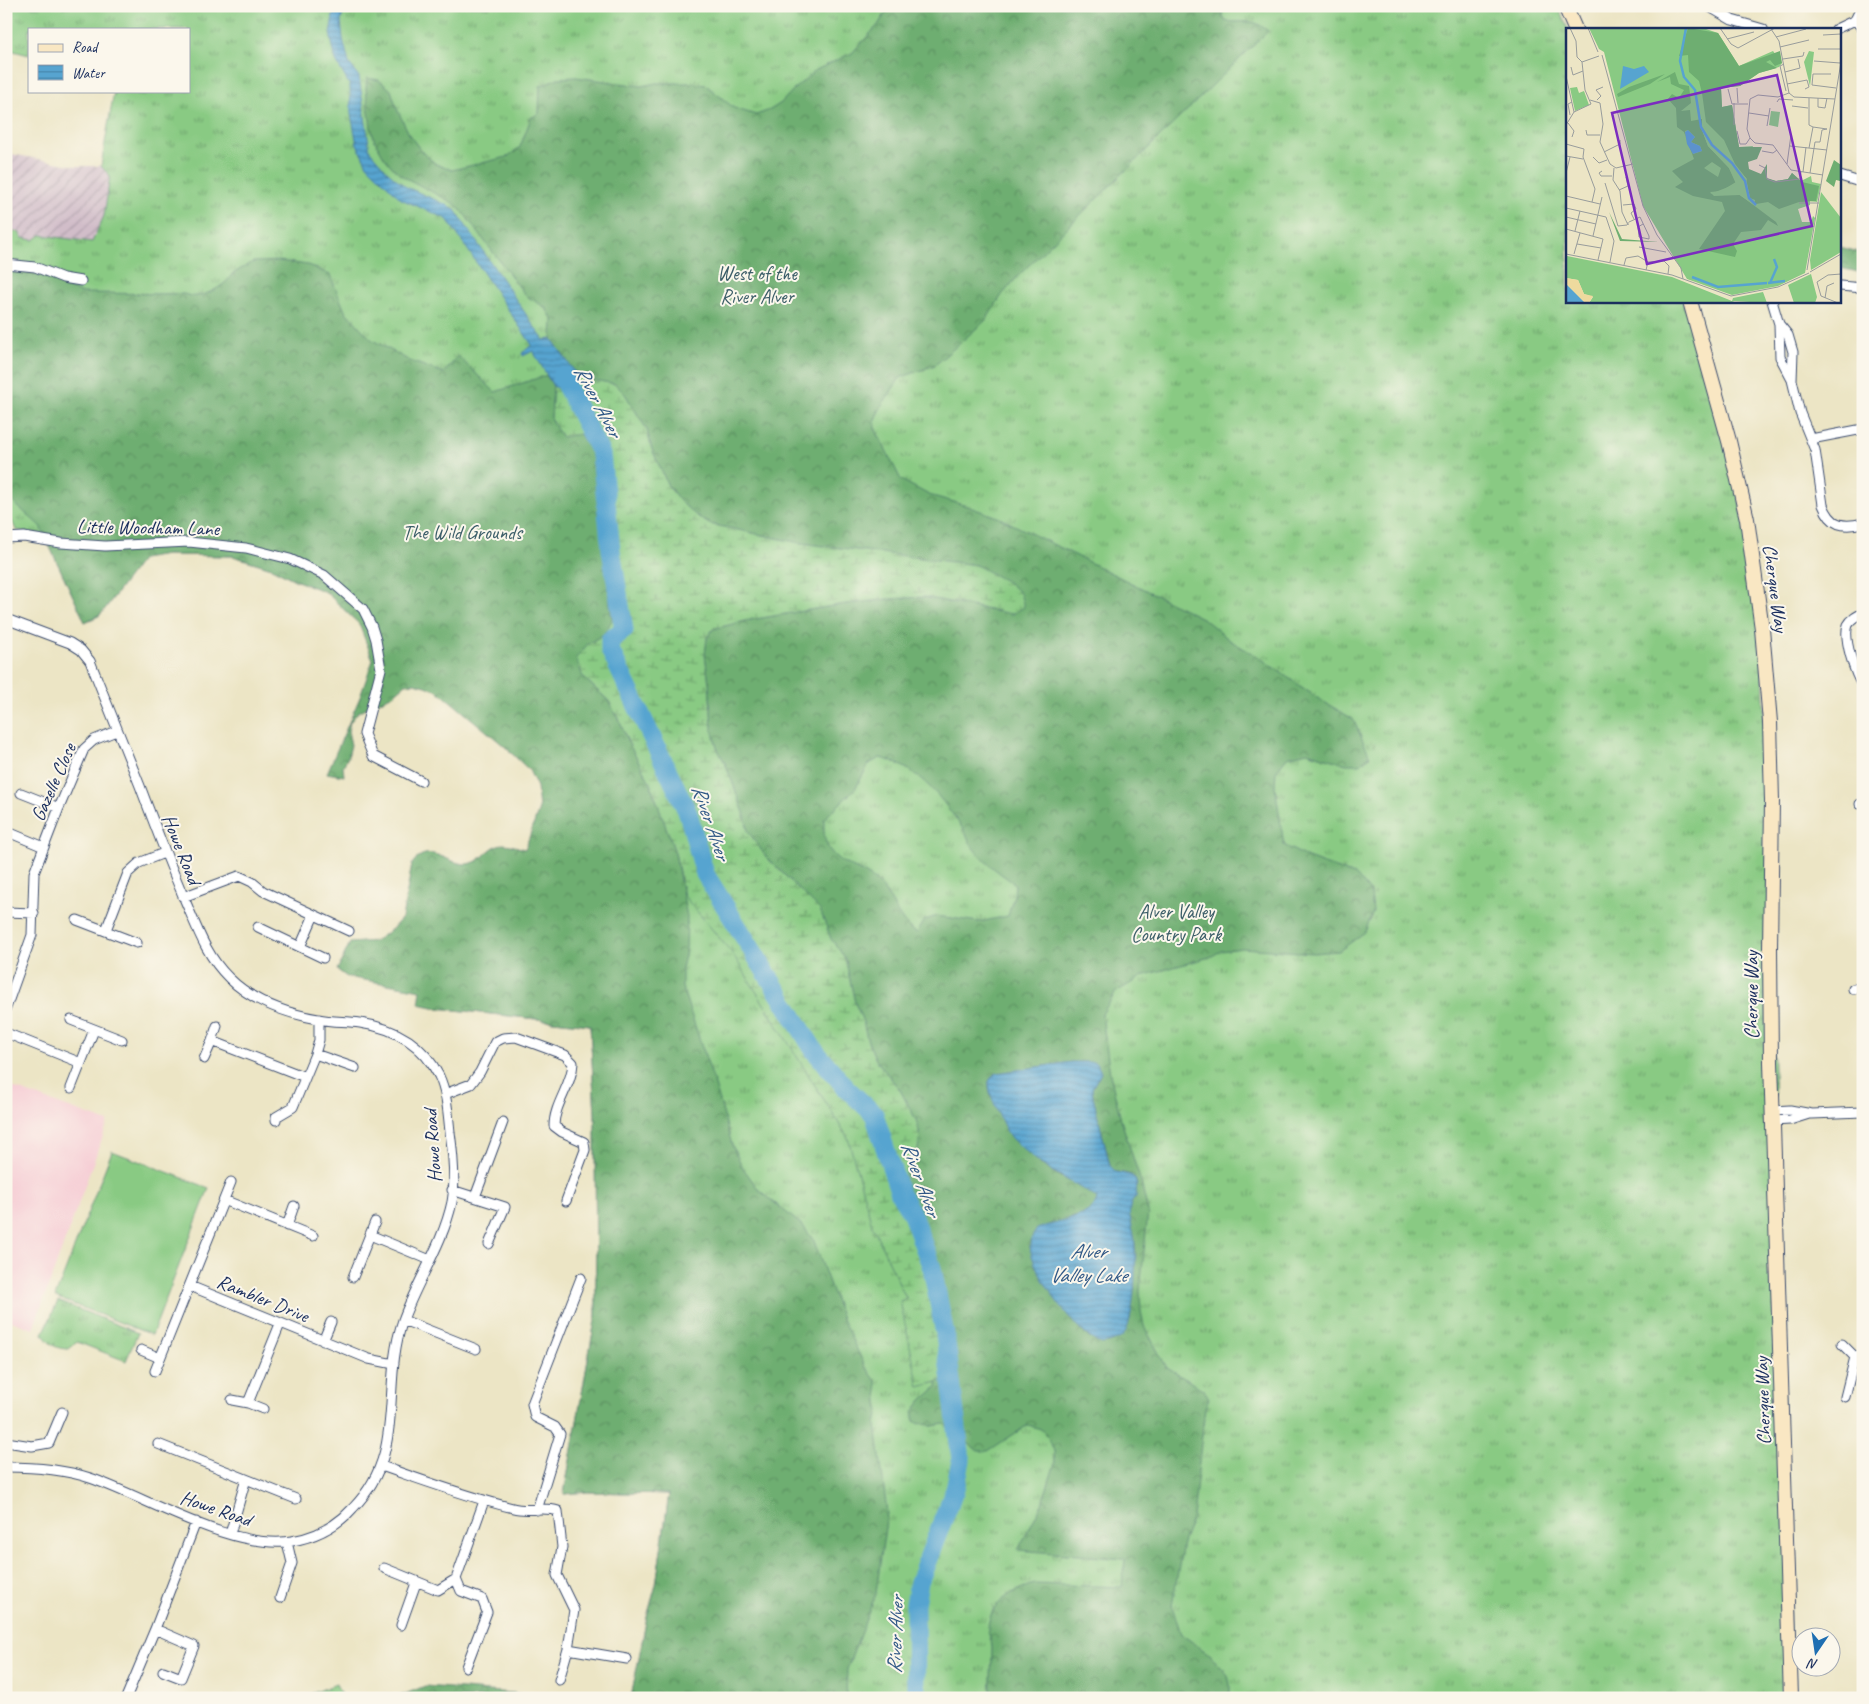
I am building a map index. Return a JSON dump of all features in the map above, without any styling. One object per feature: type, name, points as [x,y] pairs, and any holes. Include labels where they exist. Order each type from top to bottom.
[{"type":"street","points":[[1565,6],[1575,28]]},
{"type":"street","points":[[1708,6],[1732,20],[1760,28]]},
{"type":"street","points":[[1838,28],[1855,20],[1862,6]]},
{"type":"street","points":[[1855,20],[1863,29]]},
{"type":"street","points":[[1842,177],[1863,183]]},
{"type":"street","points":[[6,264],[35,266],[62,278],[80,281]]},
{"type":"street","points":[[1842,286],[1863,288]]},
{"type":"street","name":"Cherque Way","points":[[1690,302],[1729,441],[1747,519],[1762,629],[1770,722],[1772,801],[1770,948],[1772,1116],[1791,1698]]},
{"type":"street","points":[[1772,302],[1778,324],[1780,357],[1792,380],[1800,413],[1811,439],[1827,514],[1830,519],[1839,524],[1855,525],[1863,523]]},
{"type":"street","points":[[1778,324],[1788,335],[1793,352],[1792,380]]},
{"type":"street","points":[[1811,439],[1863,430]]},
{"type":"street","name":"Little Woodham Lane","points":[[6,537],[24,537],[61,543],[105,546],[189,542],[246,548],[290,559],[324,575],[363,609],[376,640],[381,668],[364,734],[373,756],[421,782]]},
{"type":"street","points":[[1863,613],[1851,620],[1846,633],[1856,673],[1863,686]]},
{"type":"street","name":"Howe Road","points":[[6,619],[70,643],[81,650],[90,661],[164,853],[206,948],[215,962],[229,978],[263,1003],[284,1011],[319,1019],[363,1023],[384,1028],[404,1037],[419,1048],[430,1061],[441,1080],[445,1094],[454,1159],[452,1202],[430,1260],[403,1320],[394,1364],[390,1427],[381,1466],[371,1488],[345,1517],[327,1529],[308,1537],[287,1542],[258,1540],[230,1534],[196,1522],[89,1478],[43,1468],[6,1467]]},
{"type":"street","name":"Gazelle Close","points":[[6,1008],[32,935],[34,873],[59,808],[84,749],[94,740],[116,731]]},
{"type":"street","points":[[21,793],[59,808]]},
{"type":"street","points":[[8,832],[44,847]]},
{"type":"street","points":[[106,930],[128,873],[139,863],[164,853]]},
{"type":"street","points":[[183,897],[239,876],[252,882],[263,891],[349,931]]},
{"type":"street","points":[[6,912],[34,913]]},
{"type":"street","points":[[300,947],[314,915]]},
{"type":"street","points":[[77,920],[137,943]]},
{"type":"street","points":[[258,927],[323,958]]},
{"type":"street","points":[[276,1120],[276,1117],[293,1107],[316,1054],[319,1040],[319,1019]]},
{"type":"street","points":[[71,1020],[122,1040]]},
{"type":"street","points":[[204,1060],[218,1026]]},
{"type":"street","points":[[71,1088],[94,1030]]},
{"type":"street","points":[[6,1033],[81,1063]]},
{"type":"street","points":[[445,1094],[471,1084],[480,1072],[495,1042],[503,1038],[516,1037],[565,1055],[572,1063],[572,1072],[554,1117],[554,1126],[562,1132],[584,1142],[585,1150],[566,1201]]},
{"type":"street","points":[[212,1041],[305,1077]]},
{"type":"street","points":[[316,1054],[355,1068]]},
{"type":"street","points":[[1772,1116],[1790,1110],[1812,1114],[1863,1112]]},
{"type":"street","points":[[476,1197],[503,1122]]},
{"type":"street","points":[[155,1371],[231,1182]]},
{"type":"street","points":[[452,1190],[505,1207],[489,1244]]},
{"type":"street","points":[[224,1200],[313,1236]]},
{"type":"street","points":[[287,1226],[294,1206]]},
{"type":"street","points":[[353,1277],[375,1222]]},
{"type":"street","points":[[370,1235],[430,1260]]},
{"type":"street","points":[[537,1510],[560,1434],[555,1426],[535,1417],[532,1404],[581,1278]]},
{"type":"street","name":"Rambler Drive","points":[[190,1286],[369,1359],[394,1364]]},
{"type":"street","points":[[403,1320],[476,1349]]},
{"type":"street","name":"Rambler Drive","points":[[323,1341],[331,1322]]},
{"type":"street","points":[[248,1403],[280,1324]]},
{"type":"street","points":[[1842,1344],[1859,1357],[1846,1397]]},
{"type":"street","points":[[141,1350],[160,1358]]},
{"type":"street","points":[[232,1400],[248,1403],[263,1409]]},
{"type":"street","points":[[6,1442],[32,1446],[48,1443],[62,1412]]},
{"type":"street","points":[[158,1444],[296,1499]]},
{"type":"street","points":[[381,1466],[484,1501],[520,1509],[537,1510],[550,1508],[558,1511],[562,1547],[557,1575],[574,1610],[568,1649],[559,1680]]},
{"type":"street","points":[[230,1534],[246,1479]]},
{"type":"street","points":[[466,1667],[487,1612],[482,1599],[460,1591],[456,1579],[484,1501]]},
{"type":"street","points":[[126,1698],[196,1522]]},
{"type":"street","points":[[280,1598],[292,1563],[287,1542]]},
{"type":"street","points":[[384,1568],[416,1583],[438,1590],[456,1579]]},
{"type":"street","points":[[401,1625],[416,1583]]},
{"type":"street","points":[[155,1629],[194,1646],[181,1678],[163,1671]]},
{"type":"street","points":[[568,1649],[627,1659]]},
{"type":"shaded area","points":[[6,153],[76,166],[101,166],[110,176],[104,216],[92,243],[38,236],[34,240],[22,238],[19,232],[6,230]]},
{"type":"shaded area","points":[[6,1085],[108,1122],[33,1329],[6,1319]]},
{"type":"green space","name":"Alver Valley Country Park","points":[[6,6],[1558,6],[1568,28],[1566,28],[1566,302],[1683,302],[1729,441],[1762,629],[1791,1698],[631,1698],[647,1617],[656,1585],[669,1494],[588,1492],[564,1494],[596,1315],[595,1114],[590,1025],[437,1008],[610,737],[359,624],[326,592],[295,580],[272,568],[233,556],[167,555],[142,558],[99,616],[85,622],[45,536],[16,530],[6,508],[6,230],[19,232],[22,238],[34,240],[41,235],[92,242],[104,216],[110,176],[101,166],[114,92],[190,92],[190,28],[28,28],[28,55],[6,49]]},
{"type":"green space","name":"West of the River Alver","points":[[890,6],[1220,6],[1225,21],[1255,23],[1268,31],[1019,275],[1002,295],[986,320],[935,365],[900,378],[875,419],[875,428],[901,480],[929,495],[1000,518],[1204,619],[1231,641],[1353,719],[1370,756],[1360,764],[1346,764],[1307,752],[1287,757],[1276,771],[1275,786],[1284,845],[1308,858],[1357,876],[1371,893],[1373,912],[1365,932],[1339,951],[1313,953],[1242,948],[1221,951],[1210,957],[1145,975],[1116,992],[1102,1014],[1110,1074],[1121,1120],[1141,1182],[1148,1212],[1140,1291],[1144,1326],[1167,1368],[1204,1390],[1209,1398],[1205,1408],[1193,1517],[1183,1543],[1172,1606],[1181,1634],[1209,1654],[1228,1675],[1230,1698],[991,1698],[992,1647],[988,1629],[992,1612],[997,1605],[1011,1594],[1035,1584],[1122,1587],[1125,1559],[1018,1550],[1042,1504],[1055,1463],[1054,1451],[1049,1439],[1041,1429],[1028,1425],[988,1451],[978,1451],[944,1424],[933,1426],[915,1422],[913,1412],[921,1401],[937,1387],[947,1306],[940,1277],[904,1179],[910,1160],[918,1149],[916,1120],[900,1090],[876,1060],[855,1003],[845,958],[831,939],[820,910],[766,857],[748,831],[744,813],[725,763],[717,748],[712,729],[705,655],[707,637],[713,629],[744,621],[838,605],[888,599],[924,597],[998,612],[976,565],[800,543],[709,524],[694,514],[668,486],[651,447],[647,430],[625,394],[615,384],[593,380],[574,371],[552,339],[553,320],[545,307],[526,296],[455,204],[404,177],[393,168],[375,141],[371,128],[366,89],[367,78],[379,80],[391,90],[397,109],[410,136],[423,153],[436,164],[452,170],[507,157],[520,147],[531,118],[539,113],[540,86],[558,78],[576,77],[641,86],[656,83],[695,83],[706,85],[734,108],[756,115],[770,110],[781,103],[816,70],[852,53],[878,25]],"holes":[[[880,758],[894,762],[907,769],[929,786],[957,820],[978,854],[1015,884],[1008,916],[979,922],[937,916],[925,920],[917,933],[904,922],[883,888],[877,882],[865,873],[839,860],[829,849],[824,834],[824,819],[855,789],[869,764]],[[1072,1062],[1099,1076],[1092,1088],[1093,1097],[1110,1166],[1116,1172],[1131,1175],[1137,1184],[1128,1212],[1136,1254],[1130,1319],[1123,1335],[1109,1343],[1089,1338],[1066,1313],[1055,1298],[1030,1247],[1033,1235],[1056,1221],[1081,1215],[1097,1203],[1097,1198],[1048,1169],[1034,1158],[1001,1116],[989,1085],[990,1080],[997,1073]]]},
{"type":"green space","points":[[1842,248],[1863,253],[1863,273],[1842,268]]},
{"type":"green space","name":"The Wild Grounds","points":[[279,261],[308,265],[330,275],[345,311],[371,339],[410,361],[444,373],[458,356],[495,392],[547,375],[553,386],[551,420],[580,434],[592,454],[612,620],[604,634],[588,644],[583,677],[609,701],[628,742],[650,782],[675,852],[687,917],[682,987],[717,1091],[732,1145],[743,1168],[759,1190],[803,1226],[814,1241],[842,1319],[865,1366],[876,1381],[879,1411],[876,1424],[887,1513],[876,1593],[847,1669],[846,1698],[631,1698],[647,1617],[656,1585],[669,1494],[588,1492],[564,1494],[596,1315],[595,1114],[590,1025],[437,1008],[419,1004],[421,990],[347,977],[337,970],[350,943],[375,941],[392,929],[402,918],[412,864],[418,857],[424,854],[431,854],[465,864],[475,862],[494,847],[501,844],[525,849],[539,809],[537,787],[529,770],[503,745],[438,691],[414,683],[406,684],[393,695],[358,712],[350,722],[348,731],[351,745],[343,766],[344,776],[327,773],[360,697],[373,660],[359,624],[326,592],[295,580],[272,568],[233,556],[167,555],[142,559],[102,613],[85,622],[40,526],[6,496],[6,268],[33,271],[80,293],[184,294],[195,296],[207,294],[226,282],[232,274],[253,262]]},
{"type":"green space","points":[[574,371],[593,380],[615,384],[625,394],[647,430],[651,447],[668,486],[681,502],[709,524],[800,543],[976,565],[1009,583],[1020,593],[1024,607],[1012,614],[924,597],[838,605],[744,621],[713,629],[707,637],[705,655],[712,729],[717,748],[725,763],[744,813],[748,831],[766,857],[820,910],[831,939],[845,958],[855,1003],[876,1060],[900,1090],[916,1120],[920,1134],[918,1149],[910,1160],[904,1179],[945,1292],[947,1306],[941,1358],[944,1380],[919,1387],[900,1301],[906,1298],[872,1225],[848,1138],[732,953],[684,896],[675,852],[650,782],[628,742],[609,701],[583,677],[576,658],[588,644],[604,634],[612,620],[592,454],[580,434],[562,437],[551,420],[553,386],[560,389],[569,400],[576,394]]},
{"type":"green space","points":[[112,1151],[209,1188],[152,1335],[55,1297]]},
{"type":"green space","points":[[58,1301],[138,1333],[126,1361],[77,1342],[69,1349],[51,1344],[43,1334]]},
{"type":"green space","points":[[336,1684],[342,1698],[303,1698],[303,1697]]},
{"type":"green space","points":[[425,1686],[514,1693],[543,1698],[395,1698]]},
{"type":"water","points":[[335,6],[345,6],[341,21],[343,39],[349,63],[359,77],[370,151],[388,172],[406,187],[455,210],[538,332],[544,340],[552,339],[574,371],[576,394],[569,400],[560,389],[553,386],[533,351],[523,356],[522,353],[532,345],[447,219],[401,199],[367,165],[357,144],[351,114],[350,86],[336,61],[330,33]]},
{"type":"water","name":"Alver Valley Lake","points":[[1072,1062],[1094,1062],[1097,1064],[1101,1072],[1092,1088],[1093,1097],[1110,1166],[1116,1172],[1134,1177],[1136,1180],[1136,1197],[1130,1206],[1135,1258],[1133,1304],[1127,1329],[1123,1336],[1113,1342],[1101,1344],[1080,1329],[1057,1302],[1039,1271],[1030,1246],[1031,1239],[1037,1229],[1082,1215],[1095,1205],[1097,1198],[1041,1164],[1012,1139],[997,1111],[989,1087],[991,1078],[997,1073]]},
{"type":"waterway","name":"River Alver","points":[[561,376],[601,454],[611,550],[624,630],[610,640],[610,650],[688,813],[705,874],[814,1050],[847,1089],[874,1114],[900,1194],[911,1212],[932,1268],[945,1334],[961,1460],[955,1489],[919,1582],[915,1604],[916,1698]]}]
